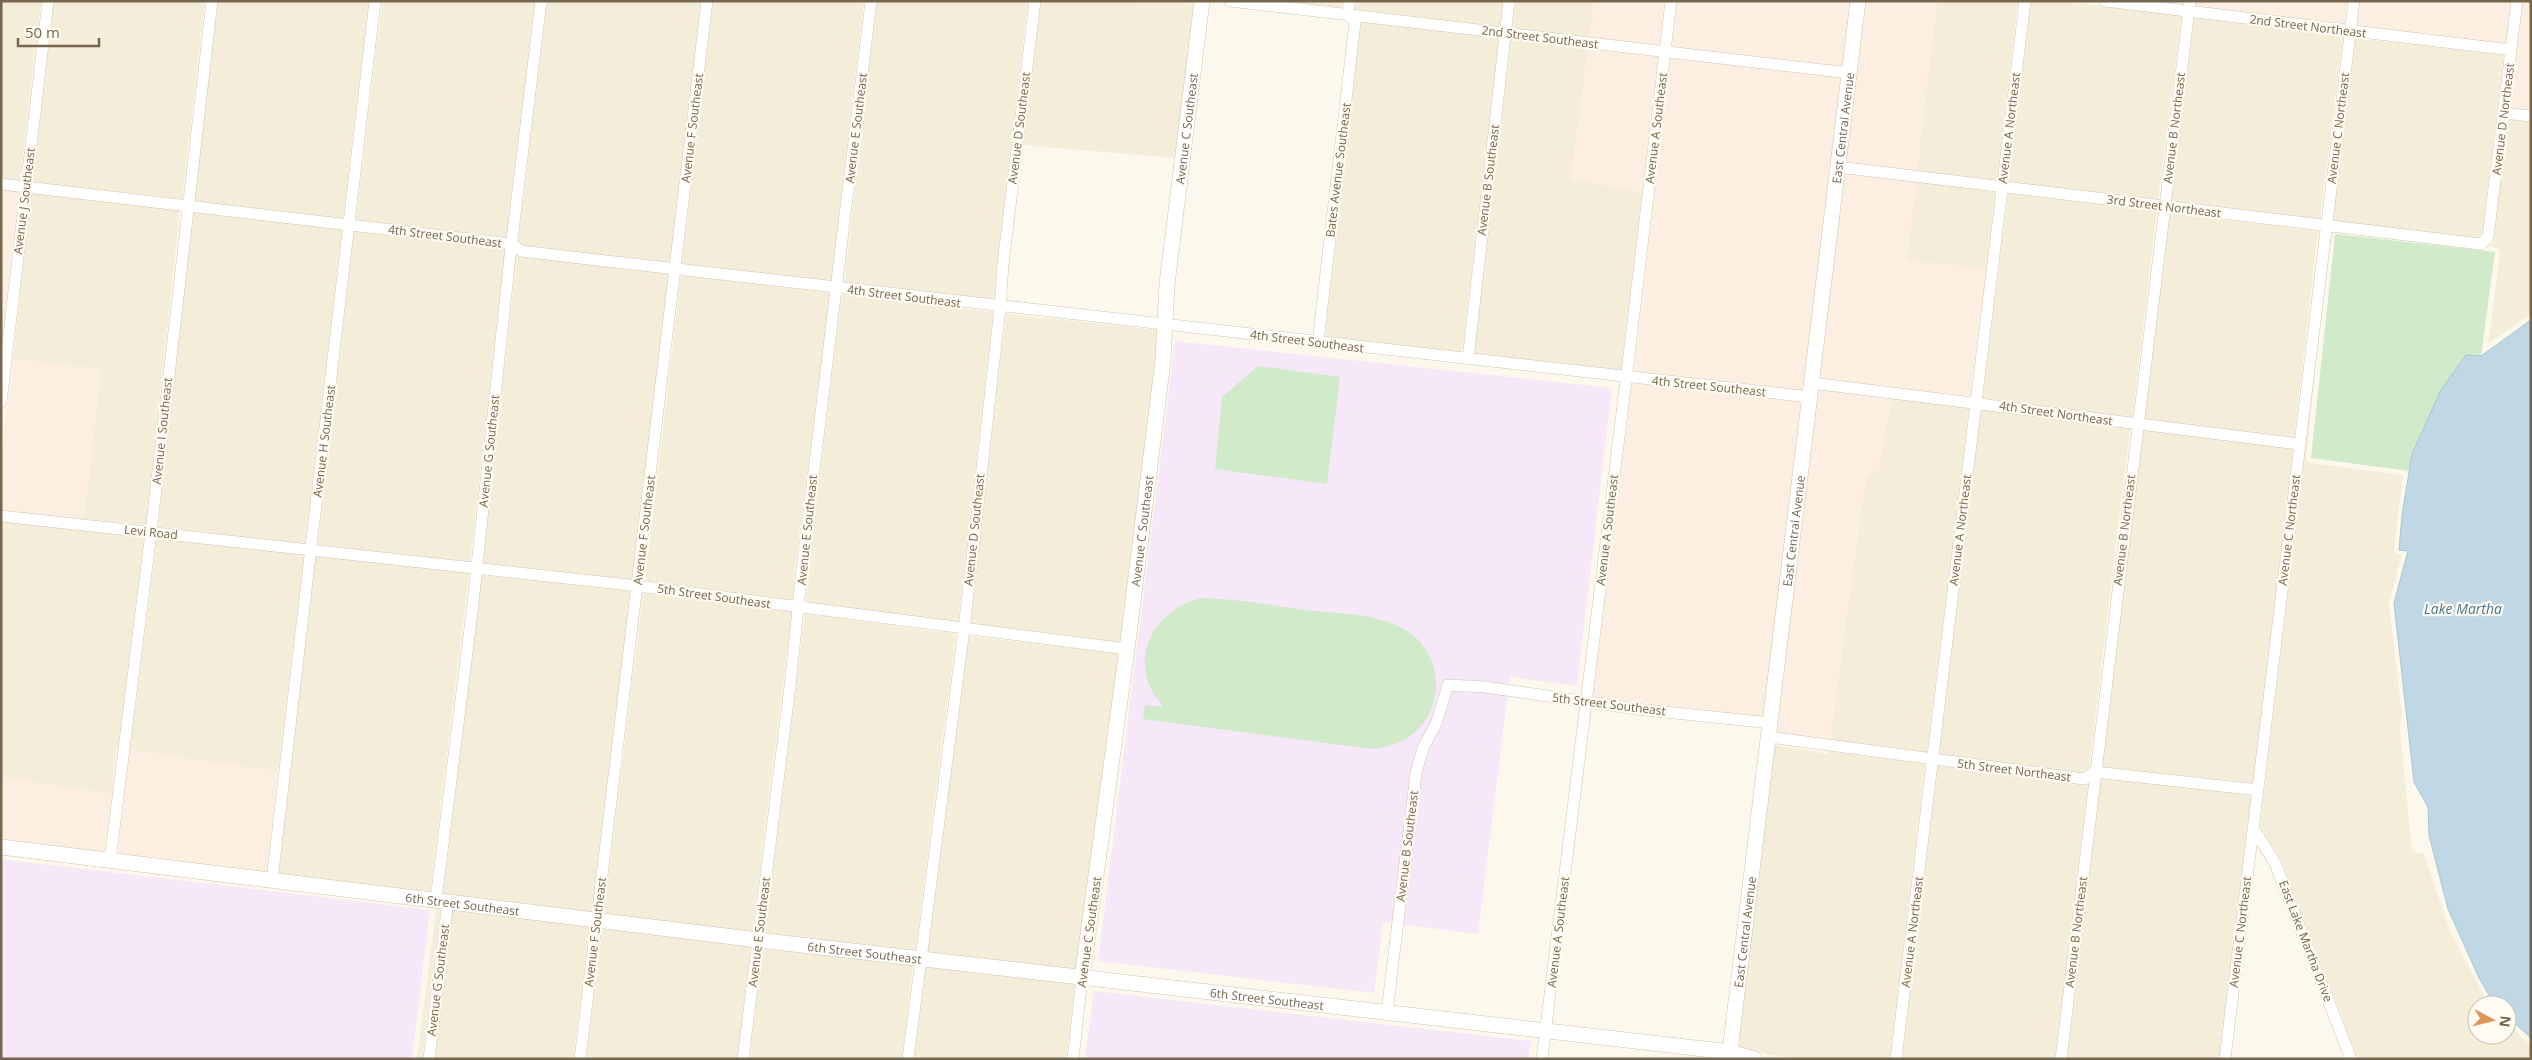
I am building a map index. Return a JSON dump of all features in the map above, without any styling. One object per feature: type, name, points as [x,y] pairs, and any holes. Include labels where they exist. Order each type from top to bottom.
[{"type":"street","name":"Avenue J Southeast","points":[[1,402],[48,1]]},
{"type":"street","name":"Avenue I Southeast","points":[[110,860],[151,532],[212,1]]},
{"type":"street","name":"Avenue H Southeast","points":[[272,880],[306,549],[349,225],[375,1]]},
{"type":"street","name":"Avenue G Southeast","points":[[428,1059],[476,568],[541,1]]},
{"type":"street","name":"Avenue F Southeast","points":[[580,1059],[707,1]]},
{"type":"street","name":"Avenue E Southeast","points":[[743,1059],[871,1]]},
{"type":"street","name":"Avenue D Southeast","points":[[908,1059],[964,630],[1000,308],[1004,254],[1035,1]]},
{"type":"street","name":"Avenue C Southeast","points":[[1072,1059],[1127,649],[1163,360],[1167,284],[1202,1]]},
{"type":"street","name":"2nd Street Southeast","points":[[1230,1],[1849,73]]},
{"type":"street","name":"Bates Avenue Southeast","points":[[1318,342],[1355,22],[1348,15],[1349,1]]},
{"type":"street","name":"Avenue B Southeast","points":[[1468,359],[1509,1]]},
{"type":"street","name":"Avenue A Southeast","points":[[1542,1059],[1627,377],[1670,1]]},
{"type":"street","name":"East Central Avenue","points":[[1729,1056],[1858,1]]},
{"type":"street","name":"Avenue A Northeast","points":[[1896,1059],[2024,1]]},
{"type":"street","name":"2nd Street Northeast","points":[[2105,1],[2189,6],[2350,32],[2511,50]]},
{"type":"street","name":"Avenue C Northeast","points":[[2225,1059],[2325,226],[2354,1]]},
{"type":"street","name":"Avenue D Northeast","points":[[2488,237],[2517,1]]},
{"type":"street","name":"Avenue B Northeast","points":[[2061,1059],[2189,6]]},
{"type":"street","points":[[2503,113],[2531,116]]},
{"type":"street","name":"3rd Street Northeast","points":[[1838,167],[2471,244],[2481,244],[2488,237]]},
{"type":"street","name":"4th Street Southeast","points":[[1,184],[512,244],[521,251],[1000,308],[1627,377],[1811,390]]},
{"type":"street","name":"4th Street Northeast","points":[[1811,390],[1976,403],[2299,444]]},
{"type":"street","name":"Levi Road","points":[[1,516],[306,549]]},
{"type":"street","name":"5th Street Southeast","points":[[306,549],[638,586],[964,630],[1127,649]]},
{"type":"street","name":"Avenue B Southeast","points":[[1387,1012],[1416,772],[1423,748],[1436,724],[1448,685]]},
{"type":"street","name":"5th Street Southeast","points":[[1448,685],[1485,687],[1770,730]]},
{"type":"street","name":"5th Street Northeast","points":[[1770,730],[1932,759],[2084,779],[2095,772],[2258,790]]},
{"type":"street","name":"East Lake Martha Drive","points":[[2253,828],[2276,863],[2351,1059]]},
{"type":"street","name":"6th Street Southeast","points":[[1,847],[758,940],[1546,1029],[1754,1059]]},
{"type":"shaded area","points":[[1,1],[41,1],[20,180],[1,178]]},
{"type":"shaded area","points":[[54,1],[205,1],[182,199],[33,182]]},
{"type":"shaded area","points":[[218,1],[369,1],[343,219],[194,201]]},
{"type":"shaded area","points":[[382,1],[535,1],[506,238],[356,220]]},
{"type":"shaded area","points":[[547,1],[701,1],[670,263],[524,246],[518,242]]},
{"type":"shaded area","points":[[713,1],[864,1],[831,282],[682,264]]},
{"type":"shaded area","points":[[877,1],[1028,1],[994,301],[844,284]]},
{"type":"shaded area","points":[[1041,1],[1195,3],[1176,158],[1023,145]]},
{"type":"shaded area","points":[[1279,1],[1343,1],[1342,8]]},
{"type":"shaded area","points":[[1355,1],[1503,1],[1500,27],[1355,10]]},
{"type":"shaded area","points":[[1516,1],[1594,1],[1589,37],[1512,29]]},
{"type":"shaded area","points":[[1594,1],[1664,1],[1659,46],[1589,37]]},
{"type":"shaded area","points":[[1677,1],[1852,1],[1844,67],[1672,47]]},
{"type":"shaded area","points":[[1864,1],[1937,1],[1917,171],[1845,162]]},
{"type":"shaded area","points":[[1937,1],[2018,1],[1997,181],[1917,171]]},
{"type":"shaded area","points":[[2031,1],[2060,1],[2182,16],[2158,200],[2009,182]]},
{"type":"shaded area","points":[[2196,1],[2347,1],[2344,25],[2196,7]]},
{"type":"shaded area","points":[[2360,1],[2511,1],[2506,44],[2357,27]]},
{"type":"shaded area","points":[[2523,1],[2531,1],[2531,111],[2510,108]]},
{"type":"shaded area","points":[[2194,18],[2343,36],[2320,220],[2171,202]]},
{"type":"shaded area","points":[[1361,22],[1499,38],[1462,352],[1325,337]]},
{"type":"shaded area","points":[[2355,38],[2504,55],[2482,234],[2478,238],[2332,222]]},
{"type":"shaded area","points":[[1511,40],[1588,49],[1571,179],[1642,193],[1621,371],[1474,354]]},
{"type":"shaded area","points":[[1588,49],[1658,57],[1642,193],[1571,179]]},
{"type":"shaded area","points":[[1670,58],[1842,78],[1805,391],[1634,372]]},
{"type":"shaded area","points":[[2509,119],[2531,122],[2531,314],[2488,344],[2500,253],[2497,248],[2487,246],[2493,243],[2496,236],[2494,234]]},
{"type":"shaded area","points":[[1844,173],[1916,182],[1907,260],[1986,269],[1970,397],[1819,378]]},
{"type":"shaded area","points":[[1916,182],[1995,192],[1986,269],[1907,260]]},
{"type":"shaded area","points":[[1,189],[19,191],[1,346]]},
{"type":"shaded area","points":[[31,193],[180,210],[146,525],[84,519],[101,369],[13,359]]},
{"type":"shaded area","points":[[2008,193],[2157,211],[2132,418],[1983,398]]},
{"type":"shaded area","points":[[193,212],[342,230],[305,544],[158,527]]},
{"type":"shaded area","points":[[2169,213],[2318,231],[2294,438],[2144,419]]},
{"type":"shaded area","points":[[354,231],[505,249],[470,562],[318,545]]},
{"type":"shaded area","points":[[517,255],[669,274],[632,580],[483,563]]},
{"type":"shaded area","points":[[681,275],[830,293],[795,568],[793,601],[645,581]]},
{"type":"shaded area","points":[[842,295],[993,312],[958,623],[806,603],[808,569]]},
{"type":"shaded area","points":[[1006,314],[1158,330],[1157,356],[1121,643],[970,625]]},
{"type":"shaded area","points":[[1175,341],[1612,388],[1577,686],[1510,677],[1478,934],[1383,922],[1374,993],[1098,961]]},
{"type":"shaded area","points":[[13,359],[101,369],[84,519],[1,510],[1,457]]},
{"type":"shaded area","points":[[2316,359],[2306,461],[2403,475],[2394,550],[2396,554],[2402,555],[2389,603],[2402,714],[2400,729],[2412,851],[2424,854],[2450,931],[2484,995],[2467,995],[2467,1045],[2517,1045],[2517,1033],[2531,1046],[2531,1059],[2358,1059],[2281,860],[2260,827]]},
{"type":"shaded area","points":[[1632,383],[1803,402],[1765,717],[1593,697]]},
{"type":"shaded area","points":[[1817,389],[1892,398],[1878,471],[1866,476],[1830,740],[1776,733]]},
{"type":"shaded area","points":[[1892,398],[1969,408],[1927,753],[1830,740],[1866,476],[1878,471]]},
{"type":"shaded area","points":[[1981,409],[2130,429],[2089,769],[2083,773],[1939,754]]},
{"type":"shaded area","points":[[2143,430],[2293,449],[2253,783],[2102,767]]},
{"type":"shaded area","points":[[1,521],[144,536],[118,748],[116,748],[112,794],[1,777]]},
{"type":"shaded area","points":[[157,538],[304,555],[278,771],[130,750]]},
{"type":"shaded area","points":[[316,556],[469,573],[430,894],[278,875]]},
{"type":"shaded area","points":[[482,575],[631,591],[591,914],[443,895]]},
{"type":"shaded area","points":[[643,593],[792,612],[752,934],[604,915]]},
{"type":"shaded area","points":[[805,614],[956,634],[915,953],[765,935]]},
{"type":"shaded area","points":[[969,636],[1120,654],[1077,972],[927,955]]},
{"type":"shaded area","points":[[1774,745],[1828,754],[1829,751],[1925,764],[1890,1059],[1795,1059],[1736,1049]]},
{"type":"shaded area","points":[[130,750],[278,771],[266,874],[117,856]]},
{"type":"shaded area","points":[[1938,765],[2088,784],[2055,1059],[1902,1059]]},
{"type":"shaded area","points":[[1,777],[112,794],[104,854],[1,842]]},
{"type":"shaded area","points":[[2101,778],[2252,795],[2247,825],[2245,826],[2247,829],[2219,1059],[2067,1059]]},
{"type":"shaded area","points":[[1,859],[430,910],[412,1059],[1,1059]]},
{"type":"shaded area","points":[[441,906],[422,1059],[417,1059],[436,910],[434,907]]},
{"type":"shaded area","points":[[453,908],[590,925],[573,1059],[435,1059]]},
{"type":"shaded area","points":[[603,926],[751,945],[737,1059],[586,1059]]},
{"type":"shaded area","points":[[763,947],[913,964],[902,1059],[750,1059]]},
{"type":"shaded area","points":[[926,966],[1075,983],[1066,1059],[914,1059]]},
{"type":"shaded area","points":[[1094,991],[1531,1041],[1528,1059],[1085,1059]]},
{"type":"green space","points":[[2335,234],[2495,252],[2481,356],[2412,453],[2409,471],[2311,458]]},
{"type":"green space","points":[[1258,366],[1340,377],[1327,484],[1215,469],[1222,397]]},
{"type":"green space","points":[[1203,598],[1342,613],[1380,620],[1397,626],[1413,635],[1425,648],[1433,665],[1436,676],[1436,692],[1427,718],[1415,733],[1407,738],[1390,746],[1372,749],[1143,719],[1145,705],[1163,707],[1150,687],[1145,669],[1145,655],[1149,641],[1165,617],[1176,608]]},
{"type":"water","name":"Lake Martha","points":[[2531,320],[2531,1038],[2517,1025],[2517,995],[2489,995],[2479,978],[2448,909],[2429,835],[2428,807],[2414,782],[2394,603],[2408,551],[2399,550],[2402,515],[2412,454],[2441,390],[2466,355],[2481,356]]}]
